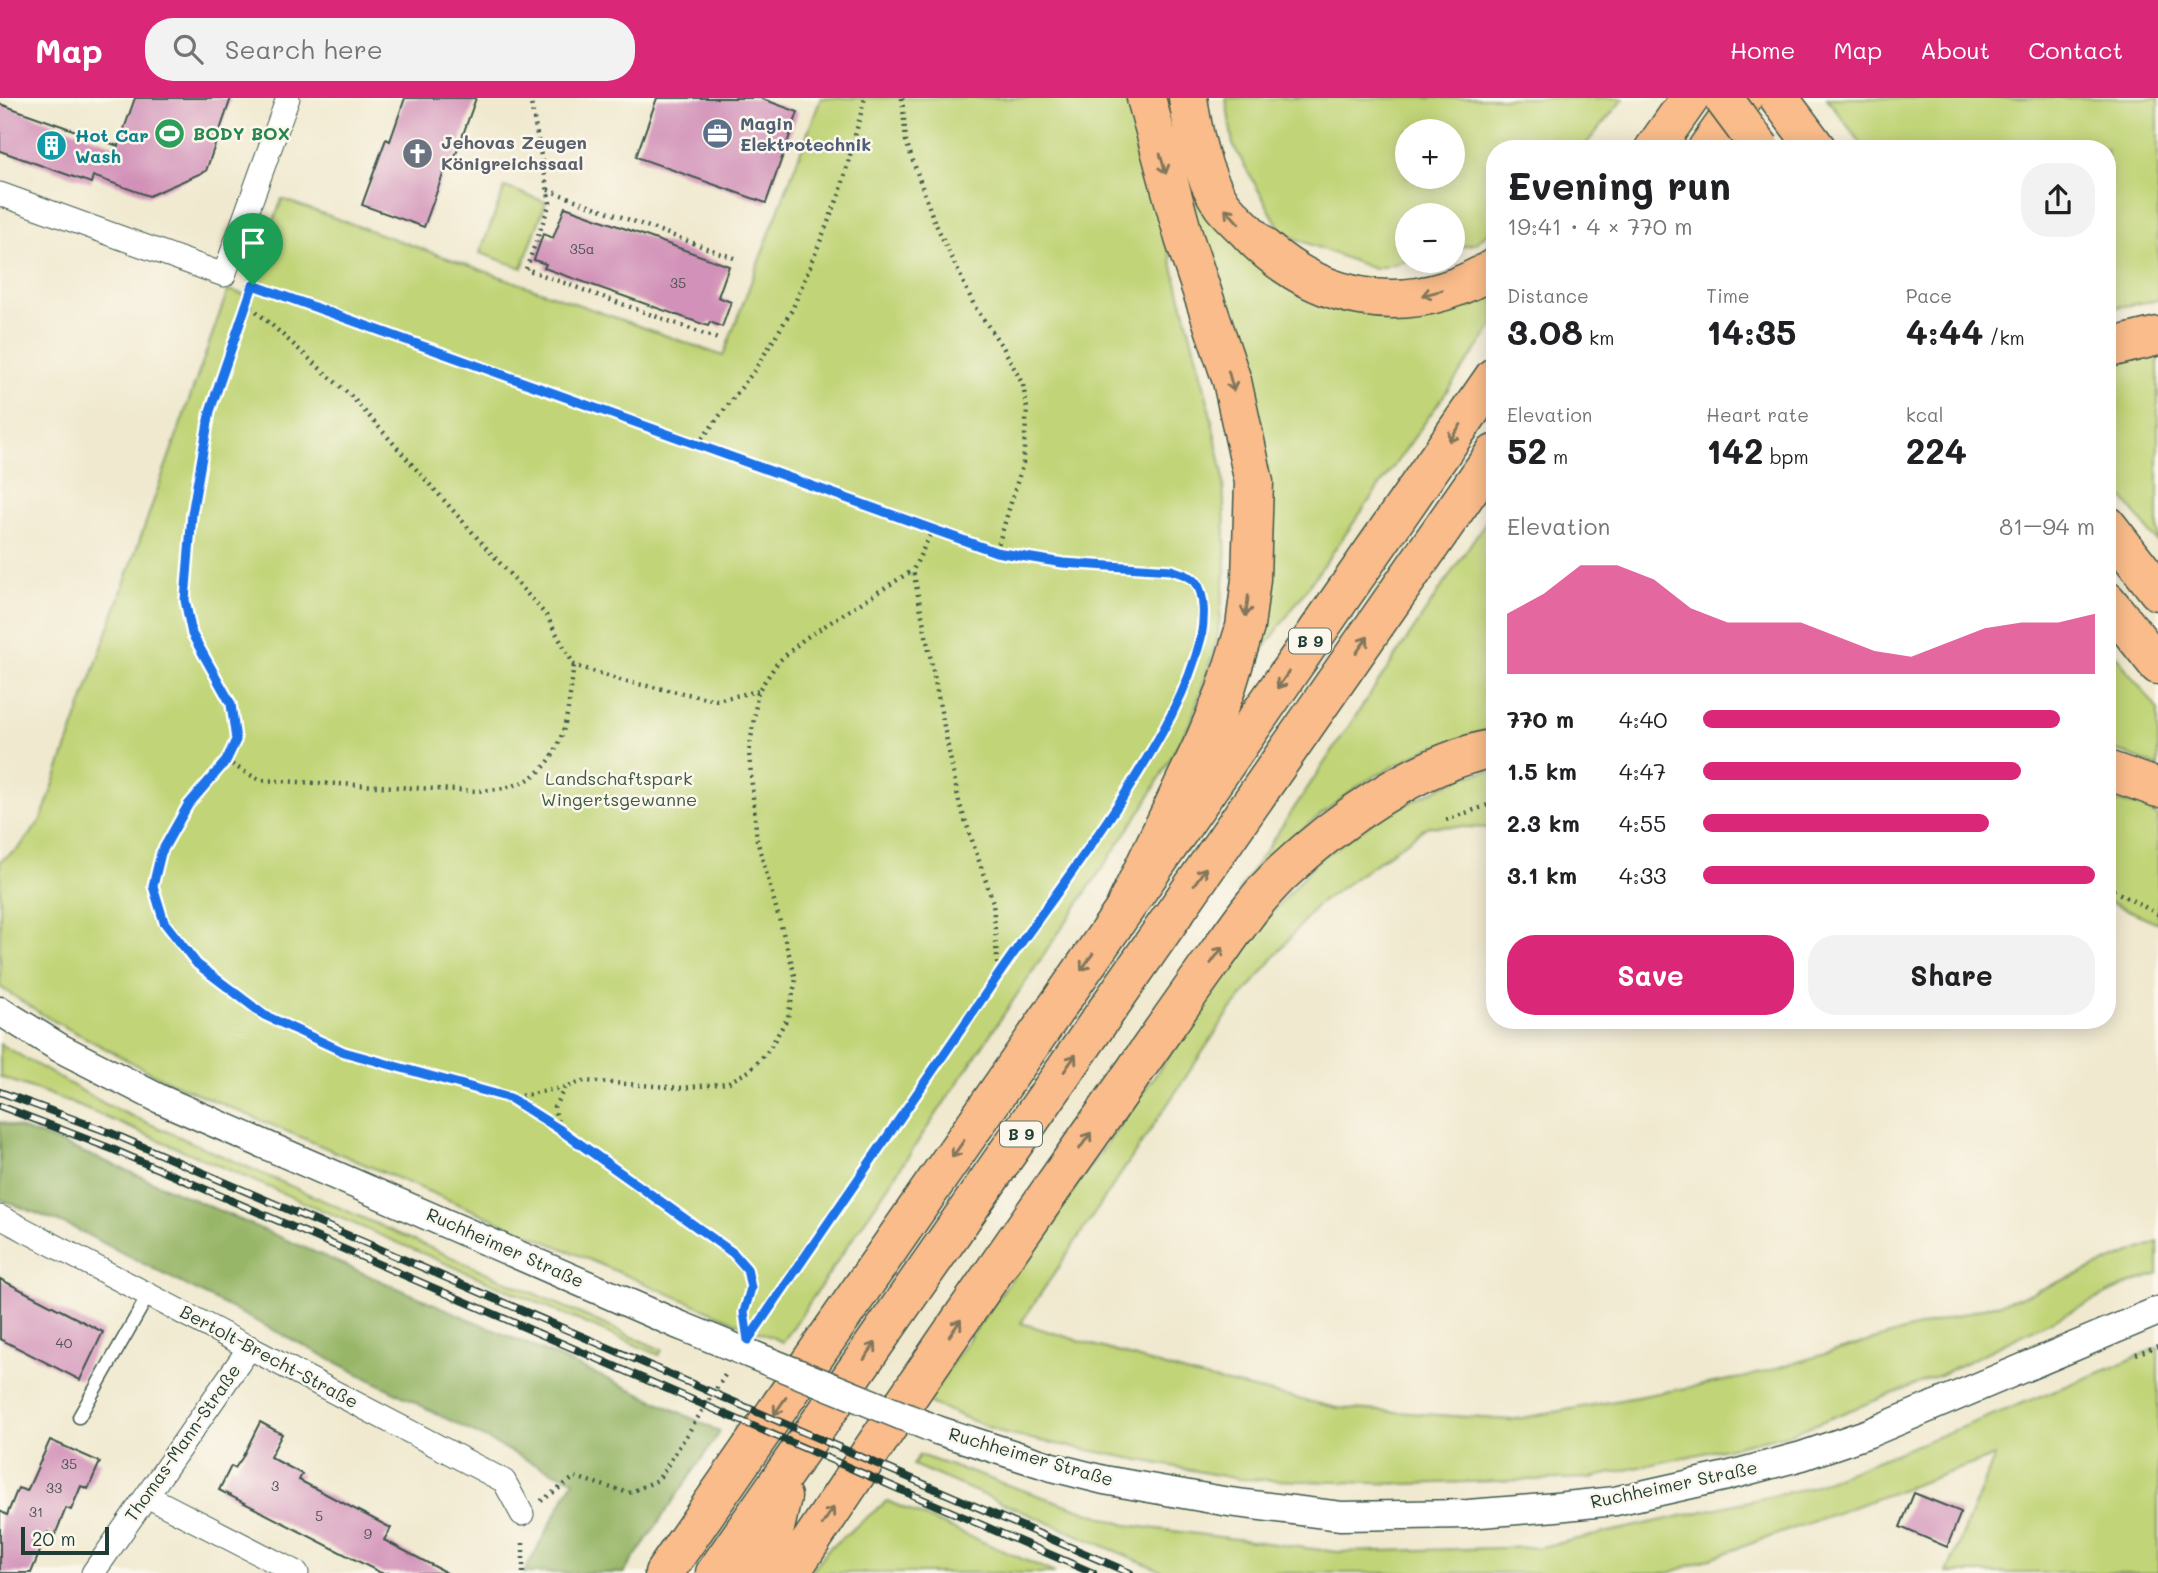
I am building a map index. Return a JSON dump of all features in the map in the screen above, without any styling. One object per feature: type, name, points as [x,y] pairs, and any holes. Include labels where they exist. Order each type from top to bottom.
[{"type":"highway","points":[[1126,905],[1204,742],[1225,692],[1245,627],[1251,579],[1254,482],[1232,381],[1184,238],[1146,98]]},
{"type":"highway","points":[[1188,98],[1202,163],[1222,204],[1260,247],[1303,278],[1339,292],[1374,299],[1415,298],[1469,284],[1486,273]]},
{"type":"highway","points":[[1660,140],[1690,98]]},
{"type":"highway","points":[[1723,98],[1754,140]]},
{"type":"highway","points":[[1713,140],[1743,98]]},
{"type":"highway","points":[[1785,106],[1810,140]]},
{"type":"highway","points":[[2116,346],[2158,336]]},
{"type":"highway","name":"B 9","points":[[664,1573],[1486,388]]},
{"type":"highway","name":"B 9","points":[[715,1573],[1486,465]]},
{"type":"highway","points":[[2116,537],[2158,591]]},
{"type":"highway","points":[[2116,612],[2158,665]]},
{"type":"highway","points":[[790,1573],[933,1360],[1246,914],[1271,885],[1324,835],[1374,801],[1394,788],[1440,767],[1486,751]]},
{"type":"highway","points":[[2116,773],[2158,788]]},
{"type":"highway","name":"B 9","points":[[753,1573],[774,1532],[789,1467]]},
{"type":"street","points":[[0,194],[224,275],[288,98]]},
{"type":"street","name":"Ruchheimer Straße","points":[[0,1011],[60,1048],[160,1099],[679,1325],[937,1430],[1104,1480],[1229,1503],[1341,1516],[1468,1514],[1615,1501],[1802,1456],[1869,1433],[2158,1311]]},
{"type":"street","name":"Bertolt-Brecht-Straße","points":[[0,1217],[504,1481],[523,1514]]},
{"type":"street","name":"Thomas-Mann-Straße","points":[[93,1573],[250,1347]]},
{"type":"street","points":[[147,1496],[297,1573]]},
{"type":"lane","points":[[79,1417],[149,1294]]},
{"type":"path","points":[[530,98],[550,203],[526,269],[718,339]]},
{"type":"path","points":[[698,444],[754,371],[792,310],[840,193],[865,98]]},
{"type":"path","points":[[902,98],[906,141],[933,218],[975,307],[1004,349],[1023,385],[1027,408],[1023,463],[996,552]]},
{"type":"path","points":[[548,190],[734,258]]},
{"type":"path","points":[[224,275],[996,552],[1063,563],[1171,570],[1196,582],[1203,609],[1201,637],[1184,686],[1157,744],[1104,828],[998,976],[755,1329]]},
{"type":"path","points":[[253,285],[210,411],[192,514],[185,600],[192,634],[231,704],[236,740],[226,761],[188,805],[161,853],[153,886],[164,922],[197,964],[264,1015],[344,1052],[510,1098],[559,1129],[733,1253],[747,1269],[751,1288],[744,1312],[747,1331]]},
{"type":"path","points":[[226,761],[259,780],[466,791],[494,789],[528,780],[550,762],[561,738],[574,665],[546,615],[352,397],[246,302]]},
{"type":"path","points":[[510,1098],[584,1081],[682,1088],[727,1083],[749,1071],[768,1051],[788,1017],[796,979],[757,840],[749,753],[758,691],[778,662],[804,639],[913,570],[933,529]]},
{"type":"path","points":[[913,570],[960,803],[993,902],[998,976]]},
{"type":"path","points":[[574,665],[623,681],[717,700],[758,691]]},
{"type":"path","points":[[1446,820],[1486,806]]},
{"type":"path","points":[[2116,892],[2158,914]]},
{"type":"path","points":[[559,1129],[554,1107],[566,1087]]},
{"type":"path","points":[[523,1573],[523,1514],[575,1478],[629,1493],[658,1480],[733,1363]]},
{"type":"green space","name":"Landschaftspark Wingertsgewanne","points":[[821,98],[1131,98],[1206,393],[1223,474],[1226,566],[1217,640],[1192,719],[1144,806],[783,1342],[161,1078],[48,1018],[0,987],[0,861],[18,849],[41,820],[228,290],[246,295],[282,199],[723,356]]},
{"type":"green space","points":[[1226,98],[1624,98],[1589,140],[1486,140],[1486,234],[1476,243],[1465,246],[1465,203],[1395,203],[1395,264],[1374,269],[1283,234],[1233,145]]},
{"type":"green space","points":[[1827,98],[2158,98],[2158,300],[2116,307],[2116,140],[1858,140]]},
{"type":"green space","points":[[1184,137],[1299,289],[1486,283],[1486,336],[1254,663],[1263,589],[1180,152]]},
{"type":"green space","points":[[505,187],[546,202],[522,268],[480,253]]},
{"type":"green space","points":[[2158,346],[2158,543],[2116,489],[2116,354]]},
{"type":"green space","points":[[1486,521],[1486,730],[1426,749],[1359,785],[1278,848],[1238,892]]},
{"type":"green space","points":[[2116,656],[2158,710],[2158,767],[2116,750]]},
{"type":"green space","points":[[1486,772],[1486,828],[1428,826],[1316,906],[1228,1014],[1021,1323],[1192,1375],[1338,1408],[1511,1420],[1746,1377],[2021,1297],[2158,1242],[2158,1274],[2121,1287],[1942,1374],[1790,1434],[1590,1478],[1407,1484],[1238,1479],[1005,1434],[925,1401],[1261,925],[1316,862],[1376,819],[1461,777]]},
{"type":"green space","points":[[2116,802],[2141,806],[2158,817],[2158,923],[2116,905]]},
{"type":"green space","points":[[0,1044],[107,1105],[662,1350],[659,1355],[117,1122],[0,1077]]},
{"type":"green space","points":[[0,1122],[107,1162],[635,1391],[720,1432],[624,1573],[524,1573],[574,1480],[533,1463],[74,1228],[0,1199]]},
{"type":"green space","points":[[2158,1347],[2158,1573],[1947,1573],[1995,1456],[1669,1573],[1167,1573],[913,1465],[919,1455],[1126,1525],[1337,1552],[1541,1547],[1808,1488]]},
{"type":"green space","points":[[887,1501],[1055,1573],[811,1573],[827,1550]]},
{"type":"building","name":"BODY BOX","points":[[135,98],[231,98],[206,171],[149,196],[93,176],[91,183],[0,151],[0,104],[118,146]]},
{"type":"building","name":"Jehovas Zeugen Königreichssaal","points":[[405,98],[476,98],[451,168],[446,166],[424,227],[362,205],[386,139],[390,141]]},
{"type":"building","name":"Magin Elektrotechnik","points":[[657,98],[760,98],[798,112],[766,203],[636,157]]},
{"type":"building","points":[[565,207],[729,266],[718,297],[731,302],[722,327],[710,322],[708,326],[544,268],[546,264],[534,260],[543,234],[553,238]]},
{"type":"building","points":[[0,1279],[103,1332],[80,1380],[0,1339]]},
{"type":"building","points":[[260,1422],[282,1434],[270,1457],[302,1474],[299,1480],[391,1528],[384,1540],[447,1573],[381,1573],[219,1490],[231,1466],[235,1468],[242,1458]]},
{"type":"building","points":[[50,1440],[100,1462],[88,1489],[81,1486],[71,1510],[66,1508],[55,1535],[48,1532],[31,1573],[0,1573],[0,1511],[7,1515],[18,1488],[27,1491]]},
{"type":"building","points":[[1914,1493],[1961,1512],[1947,1547],[1900,1527]]},
{"type":"railway","points":[[0,1092],[111,1133],[1130,1573]]},
{"type":"railway","points":[[0,1106],[112,1149],[1093,1573]]},
{"type":"place","name":"BODY BOX","points":[[170,134]]},
{"type":"place","name":"Magin Elektrotechnik","points":[[717,134]]},
{"type":"place","name":"Hot Car Wash","points":[[52,146]]},
{"type":"place","name":"Jehovas Zeugen Königreichssaal","points":[[418,153]]},
{"type":"route","points":[[253,285],[996,552],[1063,563],[1171,570],[1196,582],[1203,609],[1201,637],[1184,686],[1157,744],[1104,828],[998,976],[748,1340],[744,1312],[751,1288],[747,1269],[733,1253],[559,1129],[510,1098],[344,1052],[264,1015],[197,964],[164,922],[153,886],[161,853],[188,805],[226,761],[236,740],[231,704],[192,634],[185,600],[192,514],[210,411],[253,285]]}]
